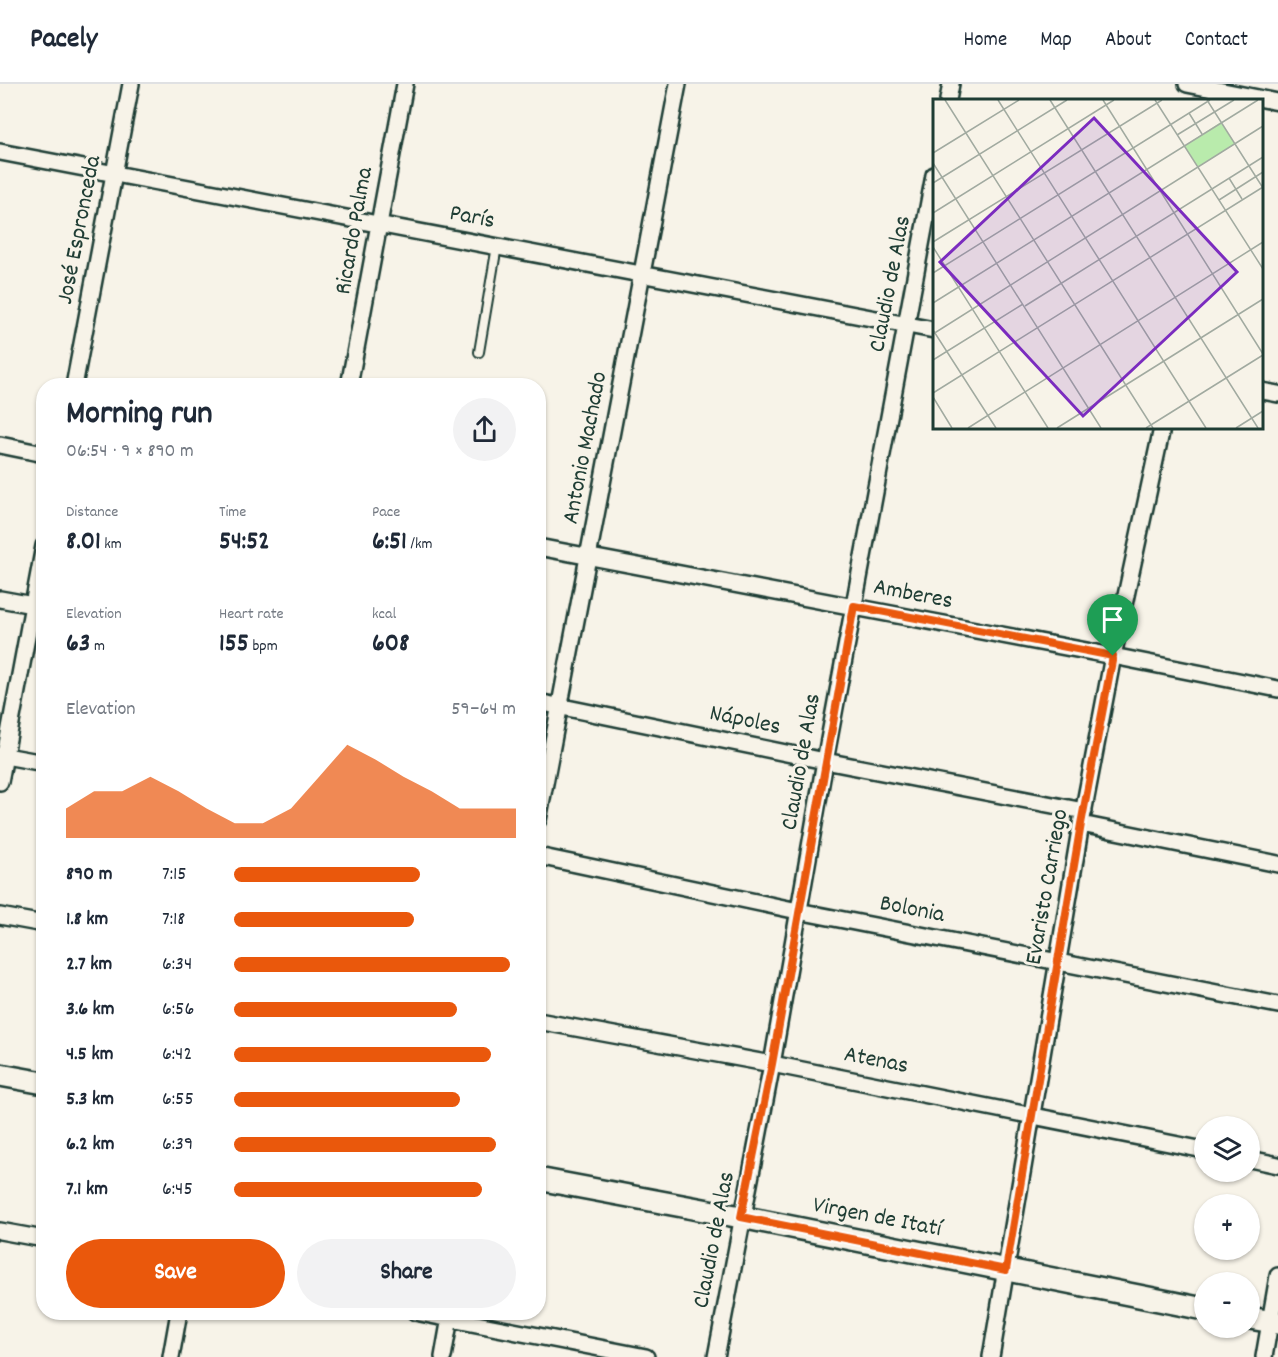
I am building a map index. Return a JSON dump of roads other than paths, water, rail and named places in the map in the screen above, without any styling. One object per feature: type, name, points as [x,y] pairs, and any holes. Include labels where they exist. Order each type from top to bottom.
[{"type":"street","name":"José Espronceda","points":[[75,378],[131,84]]},
{"type":"street","name":"Ricardo Palma","points":[[350,378],[405,84]]},
{"type":"street","name":"Antonio Machado","points":[[546,781],[678,84]]},
{"type":"street","points":[[948,99],[951,84]]},
{"type":"street","points":[[1187,84],[1262,99]]},
{"type":"street","points":[[1263,99],[1278,102]]},
{"type":"street","name":"París","points":[[0,152],[933,330]]},
{"type":"street","name":"Claudio de Alas","points":[[716,1357],[772,1064],[825,761],[933,181]]},
{"type":"street","points":[[1263,391],[1278,394]]},
{"type":"street","name":"Evaristo Carriego","points":[[991,1357],[1083,817],[1113,656],[1162,429]]},
{"type":"street","points":[[0,445],[36,452]]},
{"type":"street","name":"Amberes","points":[[546,548],[1278,689]]},
{"type":"street","points":[[0,599],[36,606]]},
{"type":"street","points":[[0,782],[2,755],[36,614]]},
{"type":"street","name":"Nápoles","points":[[546,704],[1083,817],[1278,864]]},
{"type":"street","points":[[2,755],[36,761]]},
{"type":"street","name":"Bolonia","points":[[546,858],[798,911],[1278,1005]]},
{"type":"street","points":[[0,916],[36,923]]},
{"type":"street","name":"Atenas","points":[[546,1022],[772,1064],[1194,1148]]},
{"type":"street","points":[[0,1075],[36,1082]]},
{"type":"street","points":[[1260,1161],[1278,1165]]},
{"type":"street","name":"Virgen de Itatí","points":[[546,1180],[1194,1307]]},
{"type":"street","points":[[0,1231],[36,1238]]},
{"type":"street","points":[[1263,1357],[1266,1321],[1278,1276]]},
{"type":"street","points":[[171,1357],[178,1320]]},
{"type":"street","points":[[442,1357],[449,1320]]},
{"type":"street","points":[[469,1320],[646,1357]]},
{"type":"lane","points":[[478,352],[497,246]]}]
